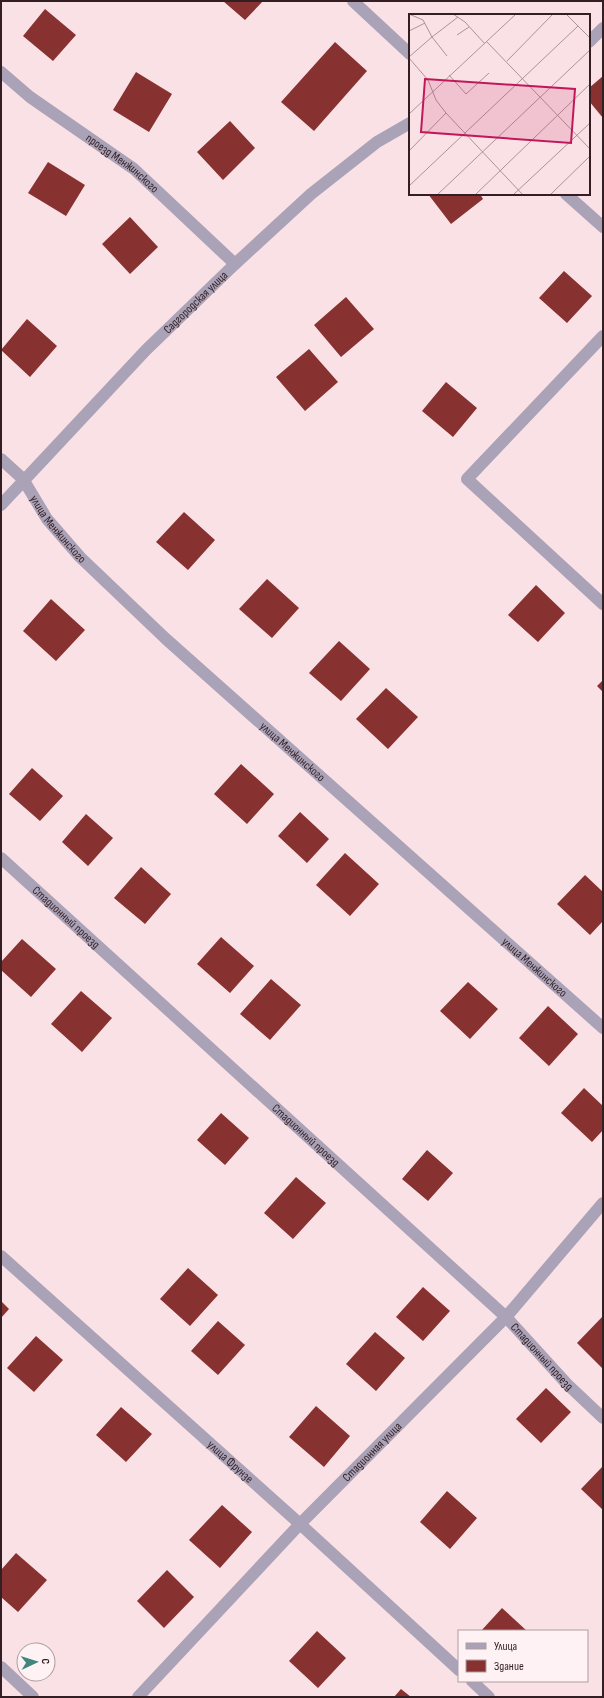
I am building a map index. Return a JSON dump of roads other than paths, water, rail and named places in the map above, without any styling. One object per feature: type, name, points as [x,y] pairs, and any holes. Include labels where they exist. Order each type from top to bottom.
[{"type":"street","points":[[353,1],[409,53]]},
{"type":"street","points":[[590,41],[603,28]]},
{"type":"street","name":"проезд Менжинского","points":[[1,72],[30,97],[134,169],[235,264]]},
{"type":"street","name":"Садгородская улица","points":[[1,505],[23,479],[146,350],[235,264],[311,194],[377,142],[409,124]]},
{"type":"street","points":[[567,195],[603,227]]},
{"type":"street","points":[[603,336],[467,479],[603,604]]},
{"type":"street","name":"улица Менжинского","points":[[1,459],[23,479],[47,519],[80,558],[143,617],[603,1028]]},
{"type":"street","name":"Стадионный проезд","points":[[1,858],[506,1317],[567,1384],[603,1418]]},
{"type":"street","name":"Стадионная улица","points":[[138,1697],[300,1524],[506,1317],[603,1203]]},
{"type":"street","name":"улица Фрунзе","points":[[1,1256],[300,1524],[458,1669]]},
{"type":"street","points":[[1,1667],[33,1697]]},
{"type":"street","points":[[473,1682],[489,1697]]}]
